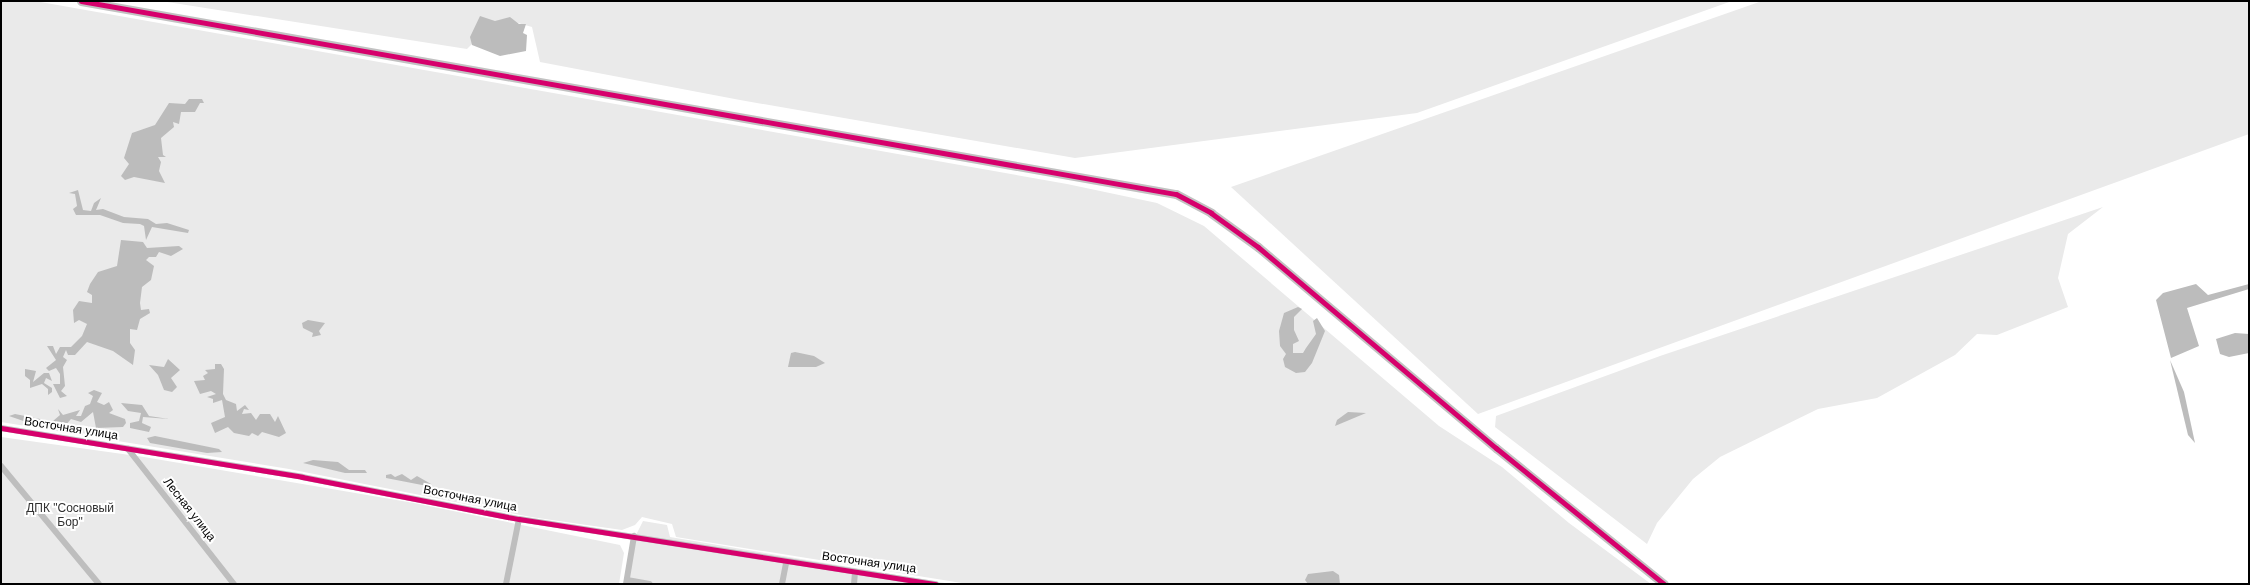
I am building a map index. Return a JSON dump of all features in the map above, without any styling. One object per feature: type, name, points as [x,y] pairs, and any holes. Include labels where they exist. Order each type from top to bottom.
[{"type":"street","points":[[81,1],[1176,194],[1211,213],[1258,247],[1496,448],[1664,584]]},
{"type":"street","name":"Восточная улица","points":[[1,428],[128,448],[520,519],[634,536],[786,563],[936,584]]},
{"type":"street","name":"Лесная улица","points":[[128,448],[234,584]]},
{"type":"street","points":[[1,466],[99,584]]},
{"type":"street","points":[[506,584],[520,519]]},
{"type":"street","points":[[634,536],[626,582],[650,584]]},
{"type":"street","points":[[782,584],[786,563]]},
{"type":"street","points":[[854,584],[856,572]]},
{"type":"green space","points":[[1,1],[35,1],[1067,184],[1157,203],[1204,226],[1439,426],[1502,467],[1569,523],[1651,584],[968,584],[676,537],[672,524],[642,517],[635,525],[622,530],[531,517],[289,469],[1,422]]},
{"type":"green space","points":[[161,1],[1732,1],[1417,113],[1075,158],[740,100],[540,62],[532,27],[511,21],[488,28],[467,49]]},
{"type":"green space","points":[[1762,1],[2249,1],[2249,134],[1478,414],[1231,187]]},
{"type":"green space","points":[[2103,207],[2068,234],[2058,278],[2068,307],[1997,335],[1977,334],[1955,355],[1877,398],[1818,409],[1720,457],[1693,479],[1657,523],[1647,544],[1495,427],[1496,416],[1660,356]]},
{"type":"green space","name":"ДПК \"Сосновый Бор\"","points":[[1,437],[144,457],[414,503],[620,545],[624,553],[619,584],[1,584]]},
{"type":"green space","points":[[643,521],[667,525],[670,537],[951,584],[628,584],[637,533]]},
{"type":"shaded area","points":[[480,16],[495,21],[510,17],[519,24],[526,24],[523,33],[527,35],[526,51],[500,56],[472,45],[470,37]]},
{"type":"shaded area","points":[[189,99],[202,99],[204,103],[200,103],[195,112],[181,112],[179,124],[173,122],[174,127],[161,138],[163,155],[166,157],[158,157],[161,162],[159,171],[165,183],[134,177],[125,180],[121,176],[129,164],[124,158],[132,133],[155,125],[169,103],[185,104]]},
{"type":"shaded area","points":[[78,190],[83,210],[91,211],[94,203],[101,198],[96,210],[103,209],[124,217],[148,219],[156,224],[167,223],[189,230],[188,233],[152,227],[146,240],[144,226],[140,224],[123,223],[100,215],[76,215],[73,209],[77,206],[75,194],[69,193]]},
{"type":"shaded area","points":[[121,240],[143,242],[147,248],[179,246],[183,249],[171,256],[159,252],[156,257],[149,257],[146,260],[154,266],[151,280],[142,287],[140,303],[141,310],[149,309],[150,313],[140,319],[137,330],[130,329],[130,343],[135,350],[133,365],[113,351],[87,342],[75,355],[68,355],[66,350],[63,357],[67,360],[63,367],[65,386],[61,391],[67,396],[60,398],[53,384],[60,384],[60,374],[56,368],[49,371],[46,368],[56,360],[47,346],[53,346],[56,354],[60,347],[71,347],[82,336],[87,324],[79,320],[74,323],[73,310],[79,301],[92,303],[92,295],[87,292],[90,284],[98,272],[117,266]]},
{"type":"shaded area","points":[[2196,284],[2208,295],[2249,284],[2249,289],[2187,308],[2199,346],[2171,358],[2156,300],[2163,293]]},
{"type":"shaded area","points":[[1298,307],[1302,309],[1294,317],[1294,330],[1299,341],[1293,344],[1293,353],[1303,353],[1316,334],[1313,321],[1317,318],[1325,331],[1312,363],[1305,372],[1296,373],[1285,367],[1283,359],[1286,354],[1280,346],[1279,331],[1284,313]]},
{"type":"shaded area","points":[[308,320],[325,323],[319,331],[321,335],[312,337],[313,333],[303,328],[302,323]]},
{"type":"shaded area","points":[[2235,333],[2249,334],[2249,353],[2229,357],[2220,354],[2216,339]]},
{"type":"shaded area","points":[[795,352],[814,356],[825,363],[816,367],[788,367],[791,353]]},
{"type":"shaded area","points":[[168,359],[180,370],[171,378],[177,387],[172,392],[164,390],[158,375],[149,365],[164,367]]},
{"type":"shaded area","points":[[2170,360],[2184,392],[2195,443],[2188,435]]},
{"type":"shaded area","points":[[215,364],[221,364],[224,369],[223,394],[226,400],[236,404],[237,411],[245,405],[249,410],[244,409],[242,414],[251,413],[256,420],[260,414],[270,414],[275,422],[278,416],[286,433],[279,437],[262,432],[258,436],[252,433],[249,436],[234,433],[228,427],[215,433],[211,423],[225,417],[222,400],[213,403],[213,399],[207,397],[216,394],[211,391],[200,394],[194,381],[205,380],[203,376],[208,373],[205,370],[215,369]]},
{"type":"shaded area","points":[[25,369],[36,371],[33,382],[44,373],[49,373],[52,381],[46,378],[44,383],[52,388],[52,392],[48,395],[48,389],[42,384],[30,388],[30,380],[25,376]]},
{"type":"shaded area","points":[[94,390],[102,393],[97,402],[104,405],[109,402],[113,410],[109,413],[125,419],[126,423],[123,427],[96,428],[93,412],[81,422],[71,419],[64,427],[59,427],[53,421],[60,415],[58,409],[63,415],[80,410],[76,416],[81,416],[85,406],[90,404],[93,396],[88,393]]},
{"type":"shaded area","points":[[121,403],[142,405],[149,416],[169,419],[143,417],[142,423],[151,427],[149,432],[130,428],[130,423],[139,421],[141,413],[128,411]]},
{"type":"shaded area","points":[[1348,412],[1366,413],[1335,426],[1337,420]]},
{"type":"shaded area","points":[[15,414],[50,421],[52,426],[35,425],[9,416]]},
{"type":"shaded area","points":[[155,436],[219,449],[222,452],[207,453],[150,443],[147,438]]},
{"type":"shaded area","points":[[313,460],[338,462],[349,470],[365,470],[367,473],[345,473],[303,463]]},
{"type":"shaded area","points":[[391,474],[395,477],[402,474],[411,480],[417,476],[431,484],[422,485],[386,478],[386,475]]},
{"type":"shaded area","points":[[1333,571],[1339,575],[1340,584],[1308,584],[1305,580],[1308,574]]},
{"type":"cycle path","points":[[81,1],[1176,194],[1211,213],[1258,247],[1496,448],[1664,584]]},
{"type":"cycle path","points":[[1,428],[302,477],[519,519],[936,584]]}]
